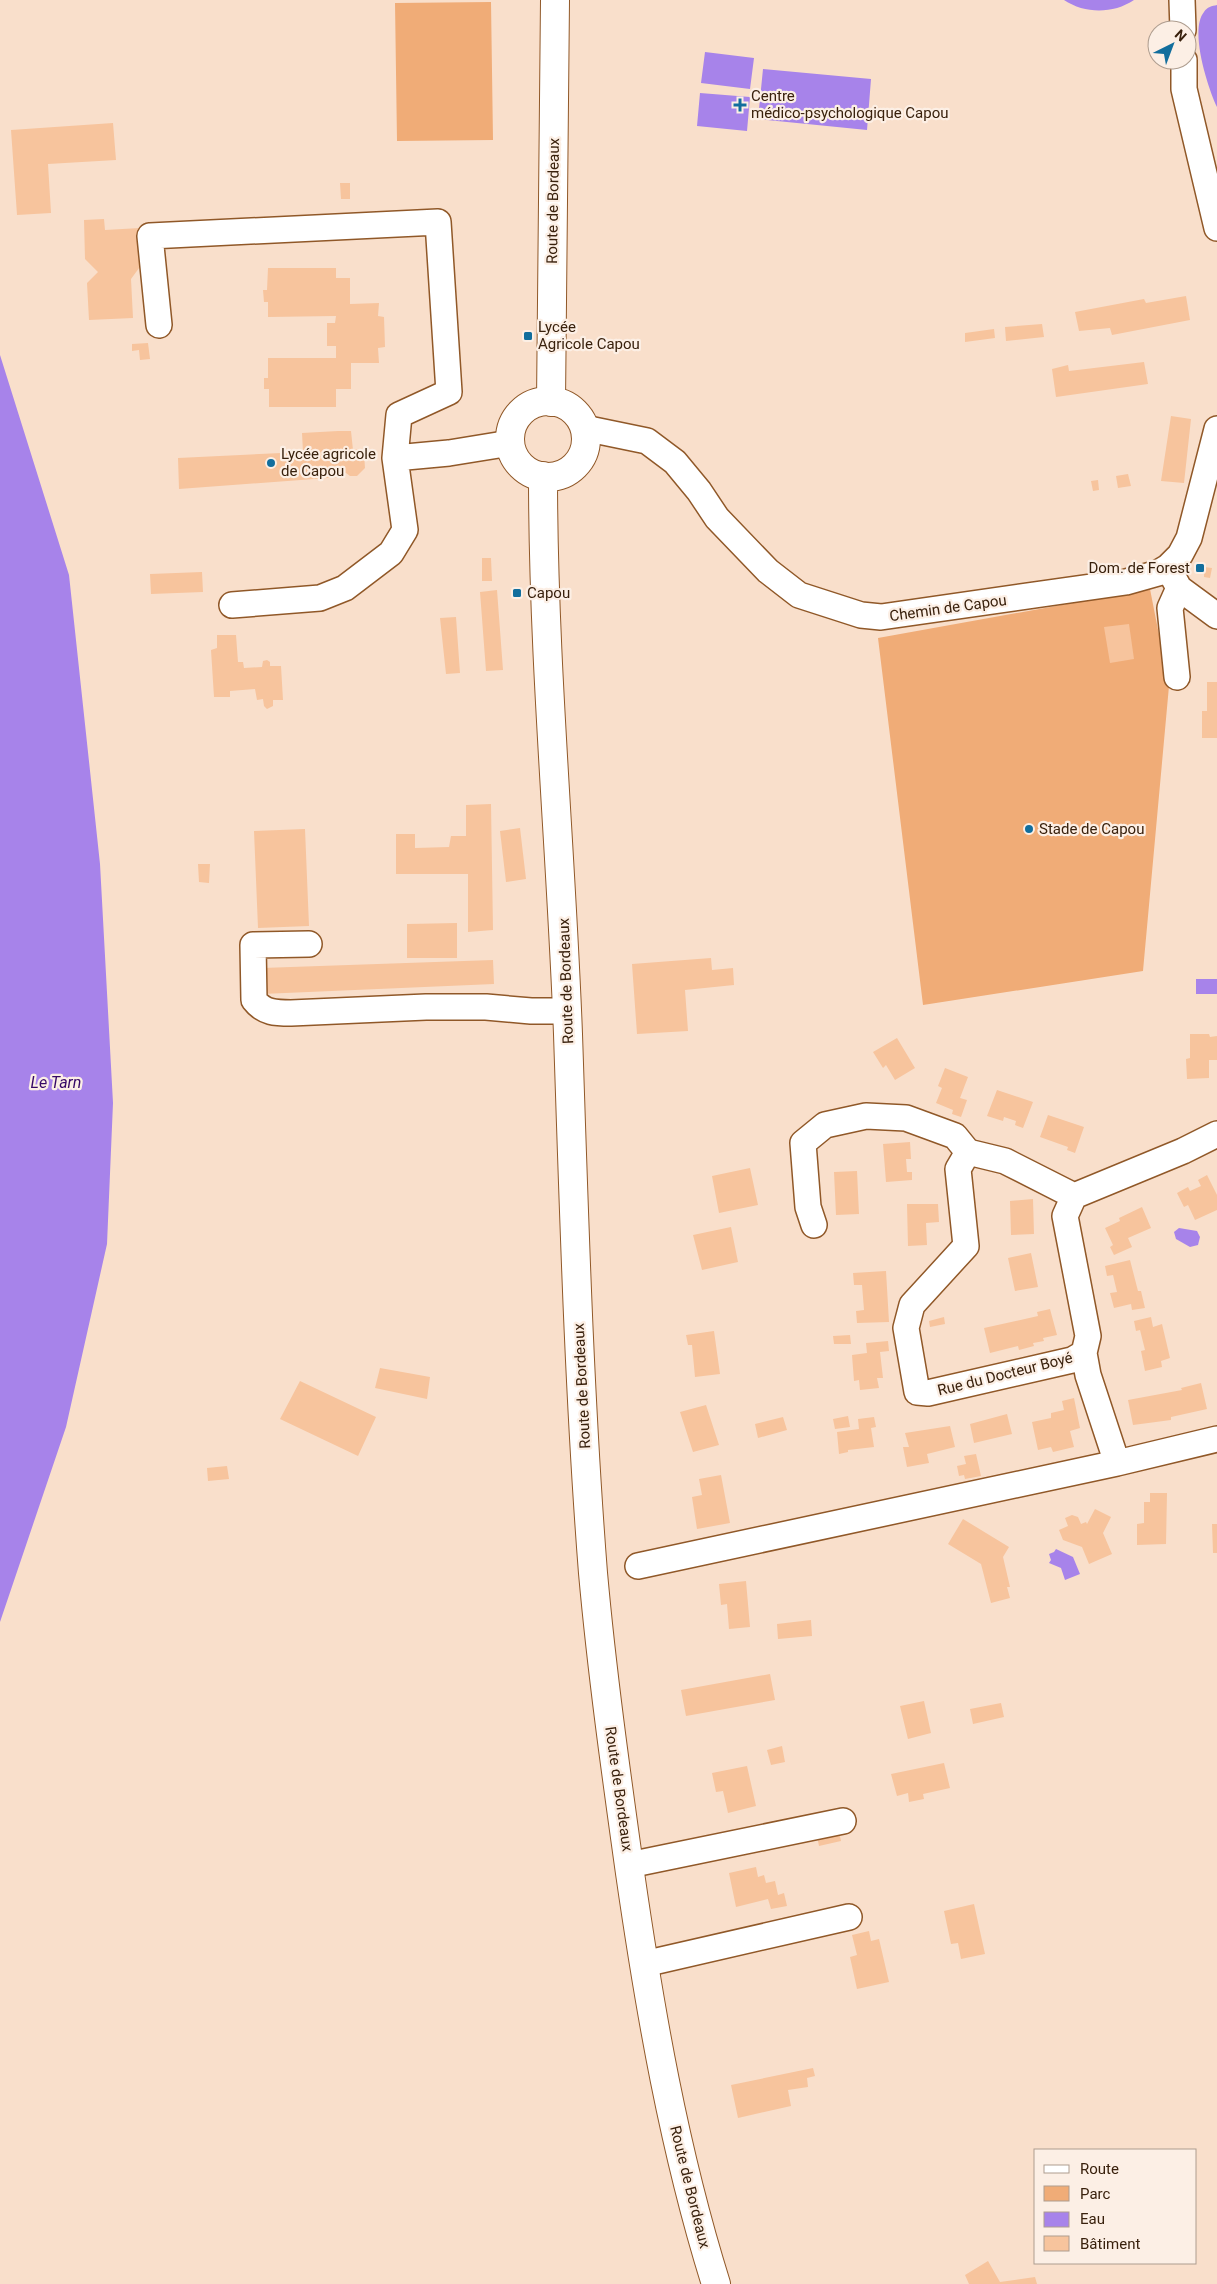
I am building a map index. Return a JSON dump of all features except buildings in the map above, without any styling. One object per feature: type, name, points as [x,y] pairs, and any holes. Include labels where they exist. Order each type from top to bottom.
[{"type":"main road","name":"Route de Bordeaux","points":[[551,402],[555,0]]},
{"type":"main road","points":[[551,402],[570,408],[584,428],[586,440],[583,453],[576,464],[567,471],[555,476],[543,476],[531,472],[520,465],[513,455],[510,443],[510,430],[515,419],[523,410],[534,403],[551,402]]},
{"type":"main road","name":"Route de Bordeaux","points":[[543,476],[546,613],[564,926],[578,1310],[589,1519],[601,1648],[629,1865],[644,1964],[677,2138],[695,2213],[716,2284]]},
{"type":"street","points":[[1182,0],[1183,20]]},
{"type":"street","points":[[1184,70],[1184,89],[1217,228]]},
{"type":"street","points":[[159,325],[150,236],[438,222],[449,392],[399,414],[395,458],[404,530],[391,553],[345,588],[320,598],[232,605]]},
{"type":"street","name":"Chemin de Capou","points":[[584,428],[647,441],[675,462],[699,491],[717,518],[768,571],[800,595],[861,615],[881,617],[913,614],[1145,578],[1173,578],[1180,555],[1189,538],[1217,429]]},
{"type":"street","points":[[395,458],[455,452],[510,443]]},
{"type":"street","points":[[1173,578],[1217,616]]},
{"type":"street","points":[[1173,578],[1170,608],[1177,676]]},
{"type":"street","points":[[309,944],[253,945],[254,1000],[260,1007],[269,1011],[291,1013],[426,1007],[486,1007],[567,1012]]},
{"type":"street","points":[[814,1225],[808,1207],[803,1143],[825,1125],[866,1116],[906,1118],[955,1136],[968,1152],[1005,1161],[1074,1196],[1183,1151],[1217,1134]]},
{"type":"street","name":"Rue du Docteur Boyé","points":[[968,1152],[958,1169],[966,1246],[912,1305],[906,1328],[917,1392],[928,1394],[1072,1360],[1084,1353]]},
{"type":"street","name":"Rue du Docteur Boyé","points":[[1074,1196],[1065,1216],[1088,1336],[1084,1353],[1088,1375],[1117,1463]]},
{"type":"street","points":[[638,1566],[1117,1463],[1217,1438]]},
{"type":"street","points":[[629,1865],[843,1821]]},
{"type":"street","points":[[644,1964],[849,1917]]},
{"type":"green space","points":[[491,2],[493,140],[397,141],[395,3]]},
{"type":"green space","name":"Stade de Capou","points":[[1150,589],[1169,686],[1143,971],[923,1005],[878,638]]},
{"type":"water","points":[[1064,0],[1134,0],[1117,8],[1090,10],[1072,5]]},
{"type":"water","points":[[1217,5],[1217,107],[1205,73],[1198,32],[1200,20],[1204,12],[1211,6]]},
{"type":"water","points":[[705,52],[754,58],[750,89],[701,83]]},
{"type":"water","points":[[763,69],[871,79],[867,130],[758,119]]},
{"type":"water","points":[[700,93],[750,97],[747,131],[697,126]]},
{"type":"water","name":"Le Tarn","points":[[0,355],[69,575],[100,864],[113,1103],[107,1244],[66,1427],[0,1622]]},
{"type":"water","points":[[1196,979],[1217,979],[1217,994],[1196,994]]},
{"type":"water","points":[[1179,1228],[1197,1231],[1200,1237],[1198,1245],[1190,1247],[1176,1239],[1174,1232]]},
{"type":"water","points":[[1056,1549],[1073,1557],[1080,1574],[1065,1580],[1061,1568],[1049,1563],[1051,1560],[1049,1554]]},
{"type":"place","name":"Centre médico-psychologique Capou","points":[[740,105]]},
{"type":"place","name":"Lycée Agricole Capou","points":[[528,336]]},
{"type":"place","name":"Lycée agricole de Capou","points":[[271,463]]},
{"type":"place","name":"Dom. de Forest","points":[[1200,568]]},
{"type":"place","name":"Capou","points":[[517,593]]},
{"type":"place","name":"Stade de Capou","points":[[1029,829]]}]
